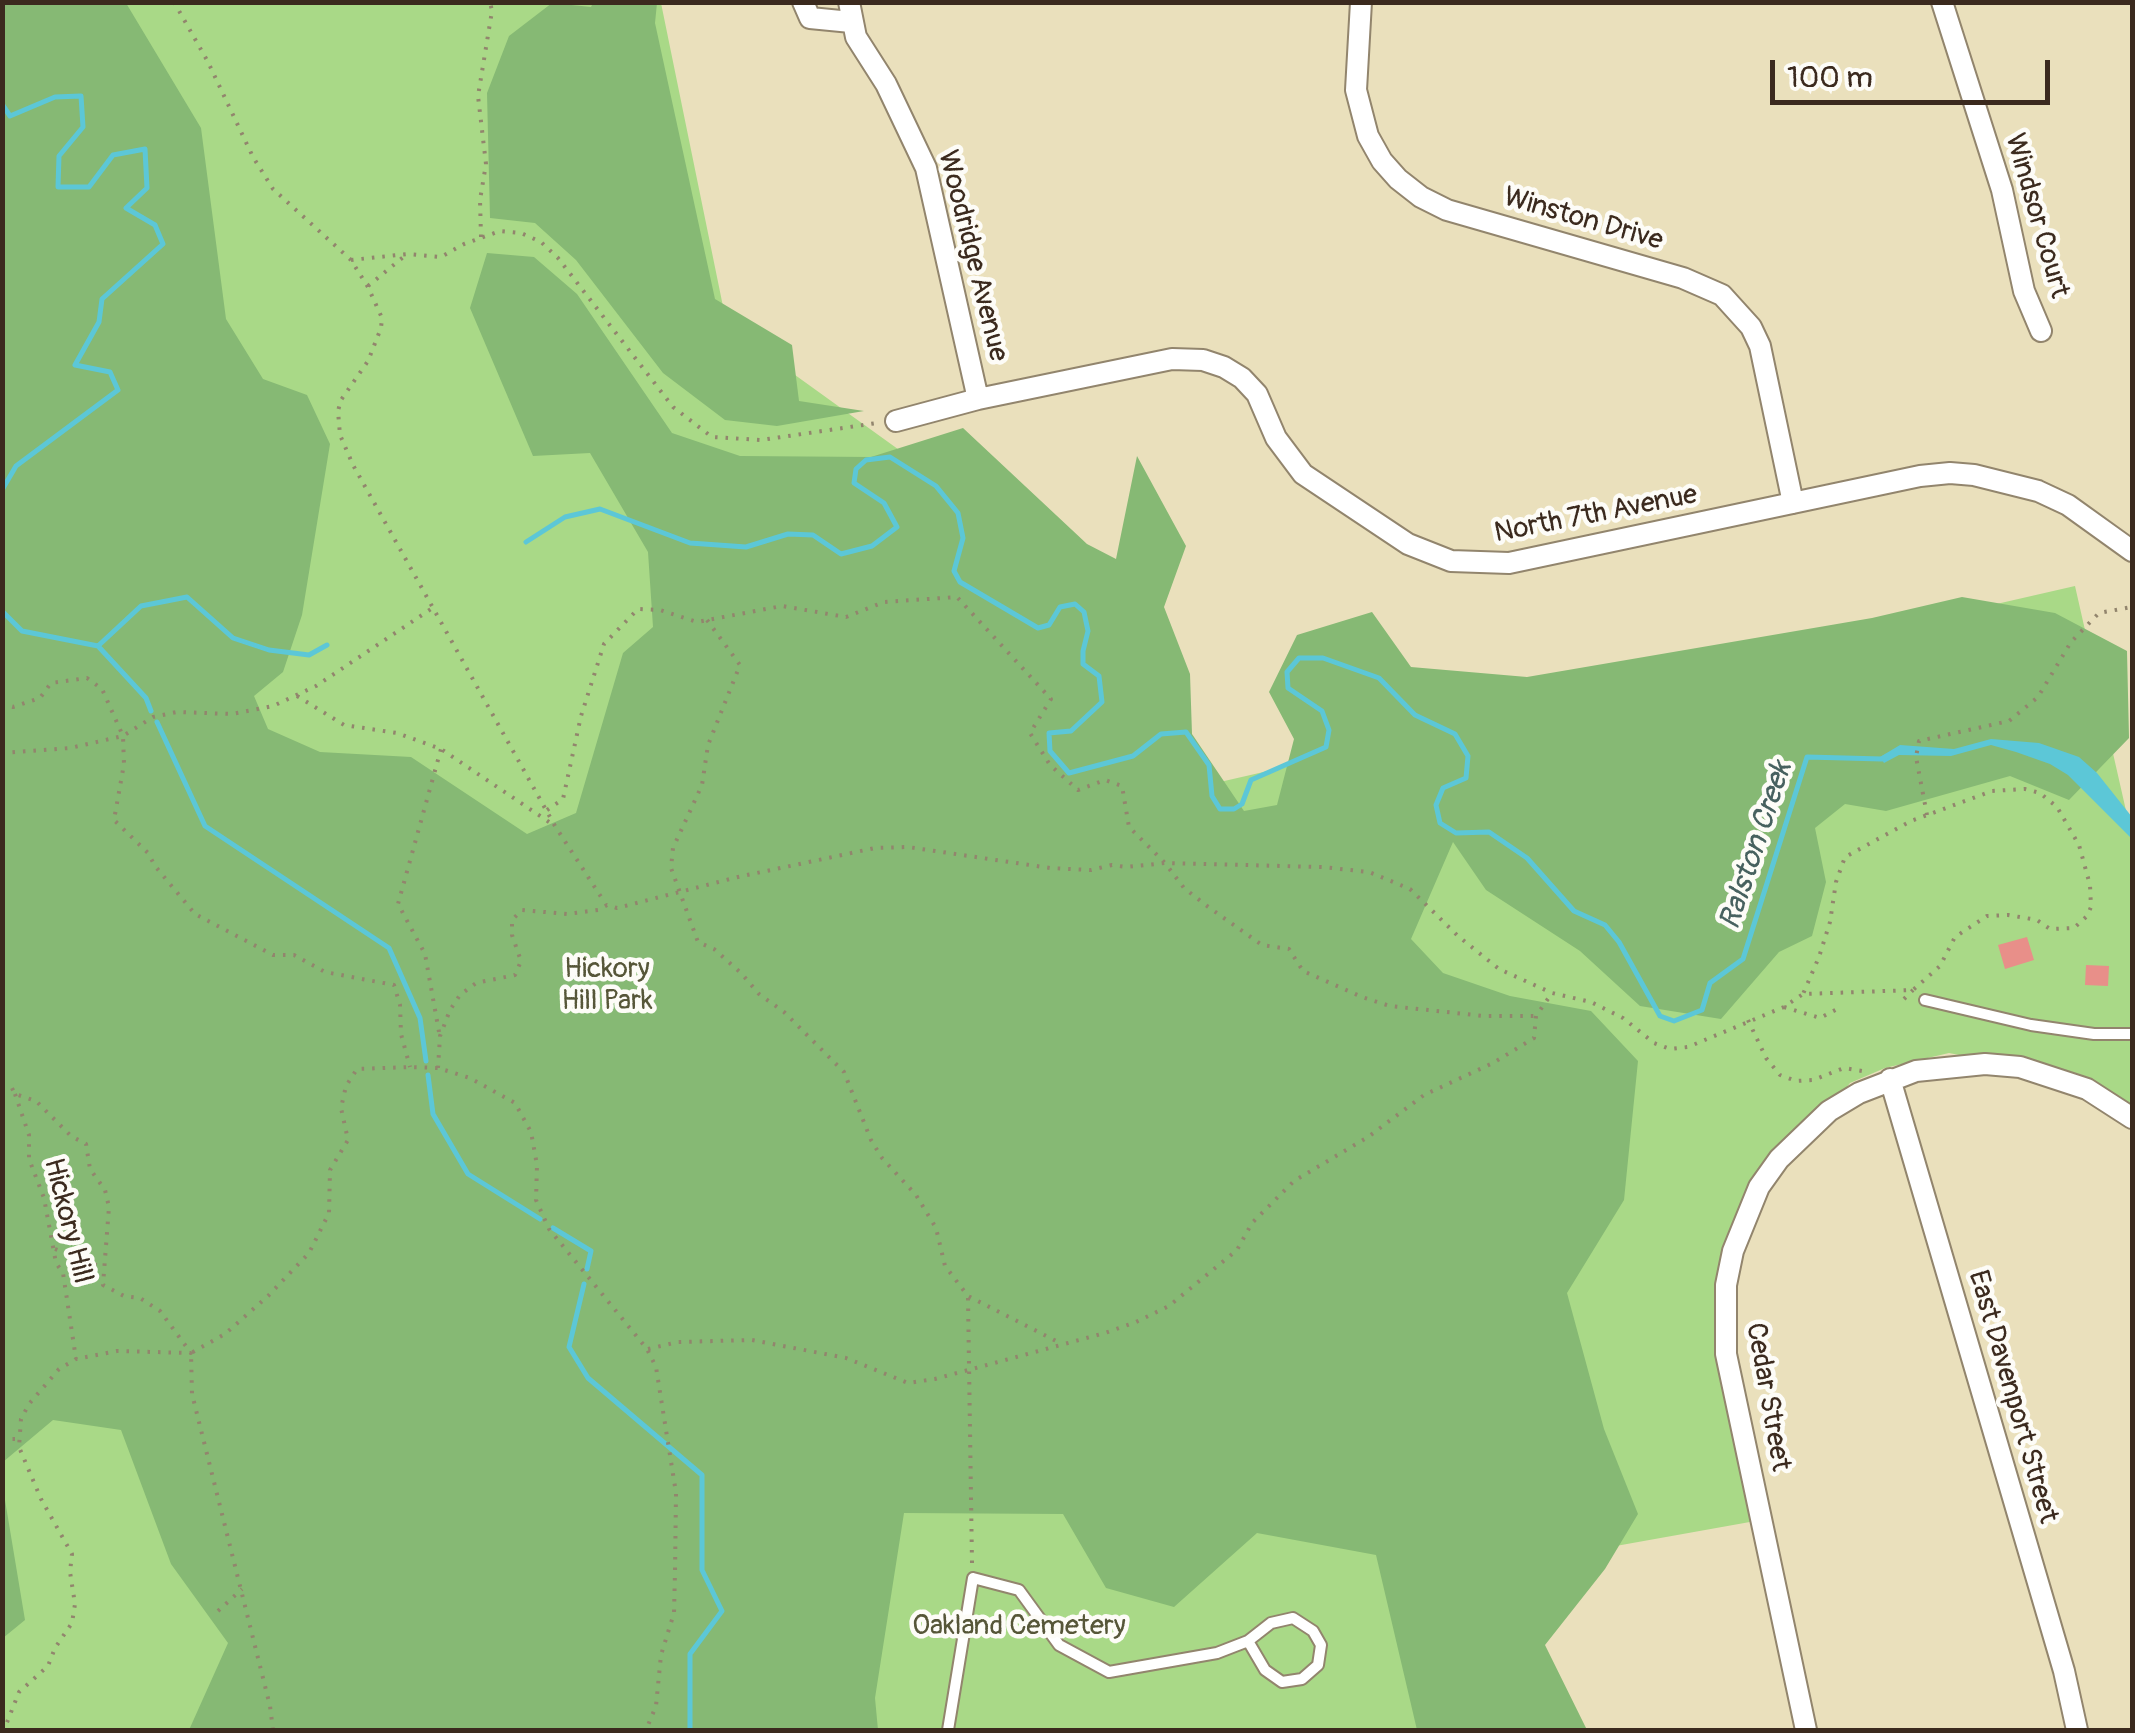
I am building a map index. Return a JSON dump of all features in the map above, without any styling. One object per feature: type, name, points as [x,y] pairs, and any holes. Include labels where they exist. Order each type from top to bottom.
[{"type":"street","name":"Woodridge Avenue","points":[[803,2],[810,18],[850,12],[856,37],[894,99],[926,168],[978,399]]},
{"type":"street","name":"Winston Drive","points":[[1361,2],[1356,66],[1360,114],[1368,136],[1390,170],[1421,197],[1447,210],[1683,278],[1722,295],[1751,327],[1760,346],[1793,503]]},
{"type":"street","name":"Windsor Court","points":[[1942,2],[2002,190],[2024,291],[2041,330]]},
{"type":"street","name":"North 7th Avenue","points":[[896,420],[1172,358],[1213,363],[1242,378],[1257,394],[1276,438],[1303,474],[1408,544],[1429,554],[1466,562],[1509,563],[1920,476],[1974,475],[2053,498],[2132,551]]},
{"type":"street","name":"Cedar Street","points":[[1806,1730],[1726,1354],[1726,1285],[1744,1218],[1779,1159],[1829,1111],[1884,1082],[1950,1065],[2020,1067],[2087,1089],[2132,1118]]},
{"type":"street","name":"East Davenport Street","points":[[1884,1082],[2064,1671],[2077,1730]]},
{"type":"lane","points":[[1925,1000],[2030,1025],[2094,1034],[2132,1034]]},
{"type":"lane","points":[[948,1730],[973,1578],[1019,1590],[1059,1645],[1109,1672],[1217,1652],[1248,1642],[1271,1623],[1293,1618],[1312,1630],[1321,1645],[1318,1665],[1302,1679],[1282,1682],[1265,1670],[1248,1642]]},
{"type":"path","points":[[174,2],[273,189],[351,260],[368,287],[382,318],[381,328],[368,362],[342,400],[338,412],[340,435],[353,465],[555,826],[607,905],[617,908],[875,848],[908,847],[1064,869],[1165,863],[1369,872],[1410,889],[1498,969],[1552,993],[1591,1002],[1670,1049],[1688,1047],[1784,1007],[1803,994],[1820,957],[1836,882],[1846,857],[1879,836],[1992,791],[2016,788],[2040,793],[2058,807],[2079,845],[2086,865],[2091,907],[2087,916],[2074,928],[2050,929],[2037,920],[1988,916],[1955,937],[1940,966],[1904,1000]]},
{"type":"path","points":[[480,238],[480,200],[486,164],[478,96],[492,11],[490,2]]},
{"type":"path","points":[[351,260],[406,254],[441,257],[500,231],[522,233],[541,242],[596,305],[674,407],[712,438],[761,440],[896,420]]},
{"type":"path","points":[[368,287],[406,254]]},
{"type":"path","points":[[547,810],[563,799],[580,716],[604,644],[638,609],[660,610],[697,622],[782,606],[846,616],[884,602],[958,596],[1051,699],[1030,733],[1050,765],[1078,790],[1105,780],[1122,786],[1129,826],[1184,888],[1262,945],[1290,948],[1303,970],[1362,998],[1390,1006],[1484,1016],[1536,1016]]},
{"type":"path","points":[[2,753],[70,748],[123,736],[153,717],[177,712],[232,714],[273,706],[297,696],[383,644],[434,607]]},
{"type":"path","points":[[1927,815],[1916,757],[1918,741],[2009,721],[2038,697],[2071,642],[2099,613],[2132,607]]},
{"type":"path","points":[[707,620],[740,665],[708,745],[702,785],[673,848],[670,868],[698,942],[714,949],[844,1072],[871,1140],[936,1228],[945,1266],[968,1296],[1062,1344]]},
{"type":"path","points":[[2,704],[13,707],[40,698],[51,683],[87,678],[102,689],[123,736],[124,764],[114,820],[148,852],[195,914],[273,955],[294,956],[326,972],[394,985],[410,1067]]},
{"type":"path","points":[[297,696],[344,725],[397,733],[441,749],[555,826]]},
{"type":"path","points":[[438,1068],[440,1036],[425,954],[398,904],[441,749]]},
{"type":"path","points":[[440,1036],[460,996],[476,984],[515,975],[521,961],[512,936],[512,920],[522,910],[578,914],[607,905]]},
{"type":"path","points":[[1803,994],[1913,990]]},
{"type":"path","points":[[647,1349],[678,1342],[752,1340],[846,1358],[908,1383],[1106,1333],[1169,1306],[1237,1250],[1252,1223],[1294,1181],[1368,1137],[1424,1094],[1514,1052],[1534,1038],[1536,1016],[1552,993]]},
{"type":"path","points":[[1784,1007],[1820,1018],[1840,1007]]},
{"type":"path","points":[[1748,1020],[1766,1058],[1780,1075],[1813,1080],[1844,1068],[1856,1068],[1884,1082]]},
{"type":"path","points":[[4,1730],[19,1692],[48,1666],[72,1623],[75,1604],[70,1572],[72,1554],[26,1467],[20,1439],[22,1419],[29,1404],[58,1369],[76,1359],[118,1351],[190,1353],[224,1334],[268,1296],[309,1253],[329,1214],[330,1170],[348,1140],[341,1108],[346,1086],[357,1069],[410,1067],[438,1068],[470,1078],[515,1103],[531,1132],[537,1165],[536,1200],[549,1229],[647,1349],[656,1367],[676,1493],[674,1614],[661,1655],[656,1706],[646,1730]]},
{"type":"path","points":[[2,1085],[36,1101],[71,1136],[86,1144],[90,1169],[106,1190],[109,1207],[104,1285],[124,1296],[140,1298],[160,1312],[190,1353],[192,1394],[273,1730]]},
{"type":"path","name":"Hickory Hill","points":[[15,1094],[29,1136],[29,1160],[42,1187],[56,1262],[63,1273],[76,1359]]},
{"type":"path","points":[[55,1249],[103,1268]]},
{"type":"path","points":[[968,1296],[973,1578]]},
{"type":"path","points":[[2,1439],[20,1439]]},
{"type":"path","points":[[218,1611],[242,1589]]},
{"type":"green space","name":"Hickory Hill Park","points":[[3,3],[661,3],[727,326],[1152,632],[1185,790],[2075,586],[2132,837],[2132,1121],[2020,1067],[1949,1053],[1885,1068],[1850,1083],[1744,1218],[1726,1354],[1761,1520],[1398,1585],[1431,1730],[3,1730]]},
{"type":"green space","name":"Hickory Hill Park","points":[[3,3],[126,3],[201,128],[226,319],[263,379],[307,395],[330,444],[302,615],[283,672],[254,696],[268,729],[320,752],[411,757],[527,834],[576,813],[623,653],[653,627],[648,552],[590,453],[533,456],[470,308],[487,253],[534,257],[577,294],[672,433],[740,456],[871,457],[963,428],[1087,544],[1116,559],[1137,456],[1186,546],[1164,607],[1190,674],[1192,734],[1244,811],[1277,805],[1294,739],[1269,692],[1297,635],[1372,612],[1411,667],[1527,677],[1872,618],[1962,597],[2055,613],[2127,651],[2129,738],[2069,800],[2010,776],[1886,811],[1845,804],[1815,828],[1826,882],[1812,936],[1779,952],[1721,1019],[1640,1006],[1580,951],[1486,890],[1453,842],[1411,939],[1443,973],[1510,996],[1591,1011],[1638,1061],[1624,1200],[1567,1293],[1604,1429],[1638,1514],[1605,1569],[1545,1645],[1587,1730],[1417,1730],[1376,1555],[1257,1533],[1174,1607],[1106,1588],[1063,1514],[904,1513],[875,1698],[878,1730],[189,1730],[228,1643],[171,1564],[121,1430],[53,1420],[3,1462]]},
{"type":"green space","points":[[552,3],[591,7],[593,3],[657,3],[655,23],[715,299],[792,345],[799,401],[864,411],[777,426],[725,420],[663,373],[576,260],[535,223],[490,218],[487,93],[509,36]]},
{"type":"green space","points":[[2,1482],[25,1620],[3,1638],[2,1638]]},
{"type":"water","name":"Ralston Creek","points":[[1991,739],[2039,743],[2079,757],[2132,817],[2132,839],[2068,775],[2016,752],[1991,745],[1951,756],[1899,755],[1884,763],[1880,757],[1900,745],[1954,749]]},
{"type":"building","points":[[2027,937],[2034,960],[2005,969],[1998,945]]},
{"type":"building","points":[[2086,965],[2109,966],[2108,986],[2085,985]]},
{"type":"waterway","name":"Ralston Creek","points":[[2,104],[10,116],[55,97],[81,96],[83,127],[59,156],[58,187],[89,187],[113,155],[145,149],[147,188],[126,208],[155,225],[163,244],[102,299],[99,322],[75,365],[110,372],[118,390],[16,466],[2,490]]},
{"type":"waterway","name":"Ralston Creek","points":[[526,542],[565,517],[600,509],[690,543],[746,547],[788,534],[813,535],[841,554],[872,546],[897,527],[884,503],[854,483],[856,469],[866,460],[890,457],[936,486],[958,513],[963,538],[954,571],[960,582],[1038,628],[1049,625],[1060,607],[1075,604],[1084,612],[1088,631],[1083,664],[1099,676],[1102,702],[1071,731],[1049,733],[1050,751],[1069,773],[1133,756],[1161,734],[1186,732],[1209,765],[1212,796],[1220,809],[1234,809],[1242,804],[1251,780],[1326,747],[1329,730],[1322,711],[1288,688],[1287,672],[1299,658],[1323,658],[1379,678],[1415,715],[1455,734],[1468,756],[1466,778],[1443,788],[1436,805],[1440,823],[1456,833],[1489,832],[1527,858],[1574,911],[1605,925],[1619,942],[1660,1016],[1674,1021],[1702,1010],[1710,983],[1743,959],[1807,757],[1887,756]]},
{"type":"waterway","name":"Ralston Creek","points":[[2,611],[22,631],[98,646],[141,606],[187,597],[233,638],[269,650],[309,655],[327,645]]},
{"type":"waterway","points":[[98,646],[146,698],[151,711]]},
{"type":"waterway","points":[[157,722],[205,826],[389,948],[420,1018],[426,1061]]},
{"type":"waterway","points":[[428,1075],[433,1114],[468,1174],[540,1219]]},
{"type":"waterway","points":[[553,1228],[591,1251],[587,1269]]},
{"type":"waterway","points":[[584,1284],[569,1347],[588,1378],[702,1475],[702,1570],[722,1611],[690,1654],[690,1730]]},
{"type":"park label","name":"Oakland Cemetery","points":[[1019,1627]]}]
